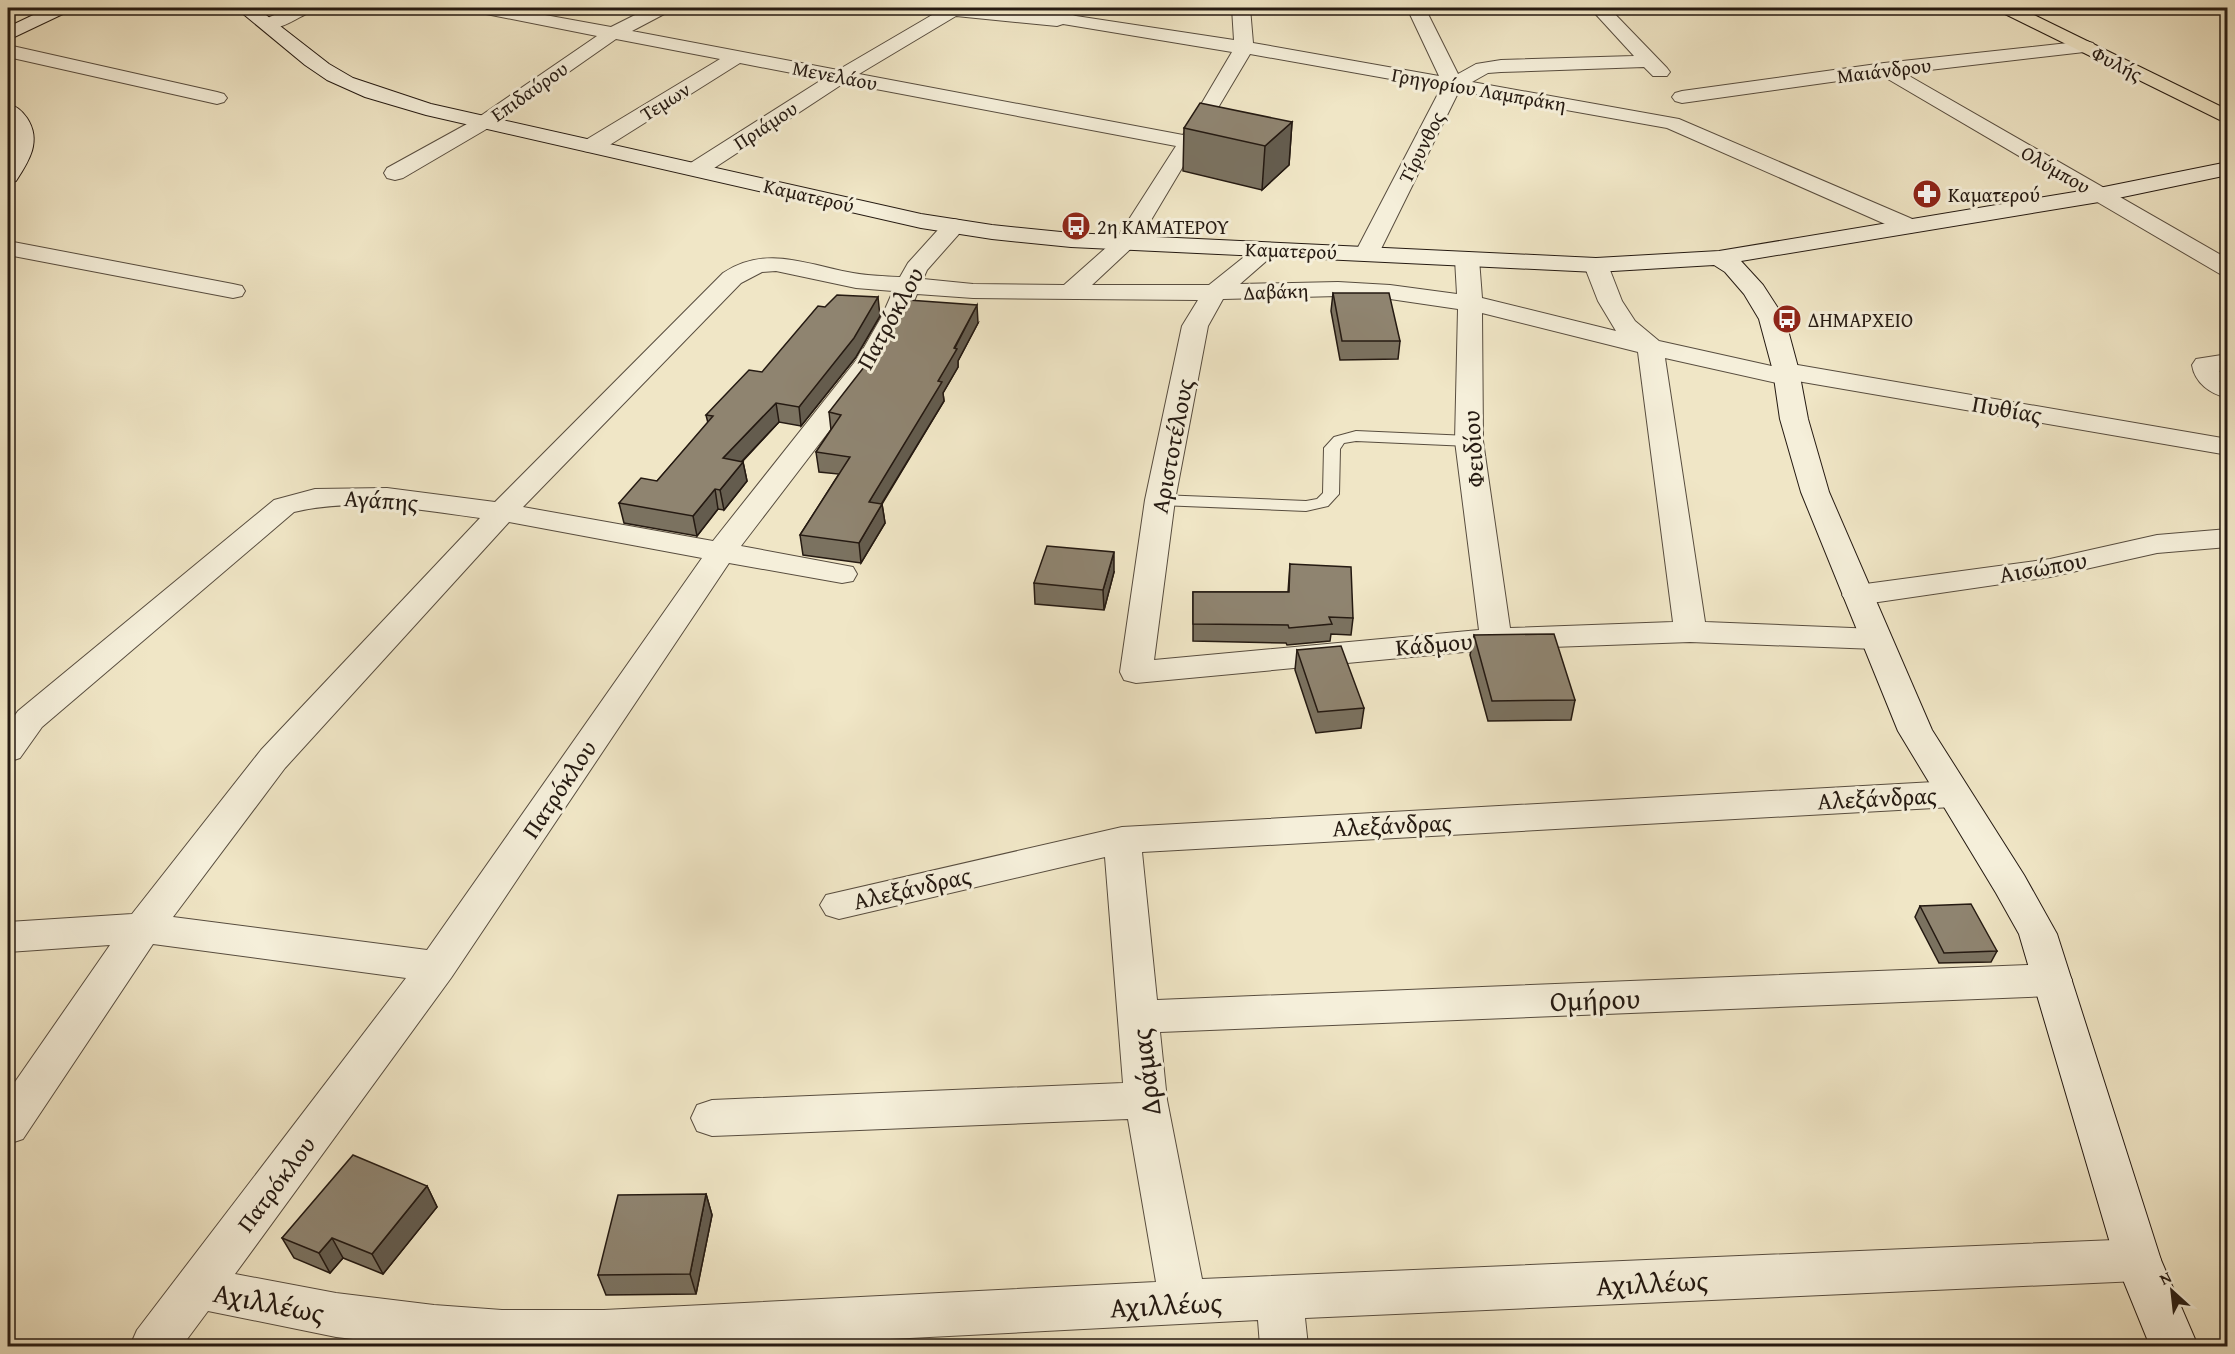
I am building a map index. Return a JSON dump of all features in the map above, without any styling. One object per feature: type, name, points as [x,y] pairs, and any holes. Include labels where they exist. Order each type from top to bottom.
[{"type":"main road","name":"Φυλής","points":[[2007,8],[2228,118]]},
{"type":"street","points":[[8,38],[61,8]]},
{"type":"street","name":"Καματερού","points":[[245,8],[270,24],[322,68],[359,88],[409,104],[483,123],[697,169],[921,221],[992,232],[1267,250],[1596,265],[1719,258],[2099,195],[2228,168]]},
{"type":"street","points":[[270,24],[304,8]]},
{"type":"street","name":"Μενελάου","points":[[481,8],[1189,142]]},
{"type":"street","name":"Επιδαύρου","points":[[395,173],[483,123],[613,33],[662,8]]},
{"type":"street","name":"Γρηγορίου Λαμπράκη","points":[[1033,8],[1073,21],[1244,48],[1672,123],[1909,226]]},
{"type":"street","points":[[1069,293],[1126,242],[1189,142],[1244,48],[1241,8]]},
{"type":"street","name":"Τίρυνθος","points":[[1367,253],[1453,84],[1416,8]]},
{"type":"street","points":[[1599,8],[1682,97],[1672,123]]},
{"type":"street","points":[[954,9],[1073,21]]},
{"type":"street","name":"Πριάμου","points":[[697,169],[841,76],[954,9]]},
{"type":"street","points":[[8,38],[217,98]]},
{"type":"street","name":"Μαιάνδρου","points":[[1682,97],[1884,69],[2086,47]]},
{"type":"street","name":"Τεμων","points":[[592,146],[738,56]]},
{"type":"street","points":[[1453,84],[1484,68],[1501,66],[1650,61]]},
{"type":"street","name":"Ολύμπου","points":[[1884,69],[2228,269]]},
{"type":"street","points":[[8,110],[20,122],[24,138],[19,157],[8,176]]},
{"type":"street","name":"Πατρόκλου","points":[[154,1347],[437,967],[720,554],[869,361],[896,316],[916,268],[954,226]]},
{"type":"street","points":[[8,248],[233,291]]},
{"type":"street","name":"Αριστοτέλους","points":[[1136,672],[1160,500],[1195,326],[1214,293],[1267,250]]},
{"type":"street","name":"Αλεξάνδρας","points":[[1719,258],[1733,267],[1754,290],[1772,319],[1786,374],[1794,419],[1812,483],[1915,731],[1952,794],[2011,885],[2038,934],[2138,1260],[2174,1347]]},
{"type":"street","name":"Φειδίου","points":[[1467,259],[1470,303],[1469,441],[1496,639]]},
{"type":"street","name":"Δαβάκη","points":[[502,512],[732,278],[759,265],[776,264],[856,281],[973,291],[1214,293],[1371,290],[1470,303],[1650,347],[1786,374]]},
{"type":"street","points":[[1596,265],[1610,301],[1625,326],[1650,347],[1690,632]]},
{"type":"street","points":[[2228,362],[2205,365],[2207,376],[2228,390]]},
{"type":"street","name":"Πυθίας","points":[[1786,374],[2228,447]]},
{"type":"street","name":"Αγάπης","points":[[8,750],[30,719],[284,506],[315,498],[387,497],[502,512],[720,554],[842,574]]},
{"type":"street","points":[[8,1126],[143,928],[273,759],[502,512]]},
{"type":"street","name":"Αισώπου","points":[[1858,595],[2050,568],[2157,544],[2227,539]]},
{"type":"street","name":"Κάδμου","points":[[1136,672],[1496,639],[1690,632],[1876,639]]},
{"type":"street","name":"Αλεξάνδρας","points":[[839,905],[1122,840],[1952,794]]},
{"type":"street","name":"Δράμας","points":[[1122,840],[1146,1100],[1183,1302]]},
{"type":"street","points":[[8,937],[143,928],[437,967]]},
{"type":"street","name":"Ομήρου","points":[[1138,1017],[2052,980]]},
{"type":"street","points":[[712,1118],[1146,1100]]},
{"type":"street","name":"Αχιλλέως","points":[[198,1288],[433,1337],[502,1332],[604,1332],[1183,1302],[2138,1260]]},
{"type":"street","points":[[1279,1299],[1284,1347]]},
{"type":"lane","points":[[1160,500],[1306,506],[1322,503],[1330,494],[1332,448],[1339,440],[1356,436],[1469,441]]},
{"type":"building","points":[[1200,103],[1292,122],[1265,146],[1184,128]]},
{"type":"building","points":[[1333,293],[1389,293],[1400,341],[1342,341]]},
{"type":"building","points":[[837,295],[878,297],[854,338],[799,407],[776,403],[723,458],[743,462],[720,490],[715,489],[693,516],[619,503],[641,478],[657,481],[713,416],[706,415],[749,370],[762,372],[818,306],[825,307]]},
{"type":"building","points":[[908,300],[977,305],[954,348],[957,349],[938,381],[942,382],[869,502],[882,504],[859,543],[800,535],[850,457],[816,452],[841,415],[829,412],[878,349]]},
{"type":"building","points":[[1047,546],[1114,552],[1103,590],[1034,583]]},
{"type":"building","points":[[1290,564],[1351,567],[1353,618],[1329,617],[1332,624],[1289,628],[1288,625],[1193,624],[1193,592],[1289,592]]},
{"type":"building","points":[[1554,634],[1575,700],[1492,701],[1474,635]]},
{"type":"building","points":[[1341,646],[1364,708],[1318,712],[1297,650]]},
{"type":"building","points":[[1971,904],[1997,951],[1944,953],[1920,906]]},
{"type":"building","points":[[353,1155],[427,1186],[372,1254],[332,1238],[319,1253],[282,1238]]},
{"type":"building","points":[[706,1194],[690,1274],[598,1275],[618,1195]]},
{"type":"place","name":"Καματερού","points":[[1927,194]]},
{"type":"place","name":"2η ΚΑΜΑΤΕΡΟΥ","points":[[1076,226]]},
{"type":"place","name":"ΔΗΜΑΡΧΕΙΟ","points":[[1787,319]]}]
